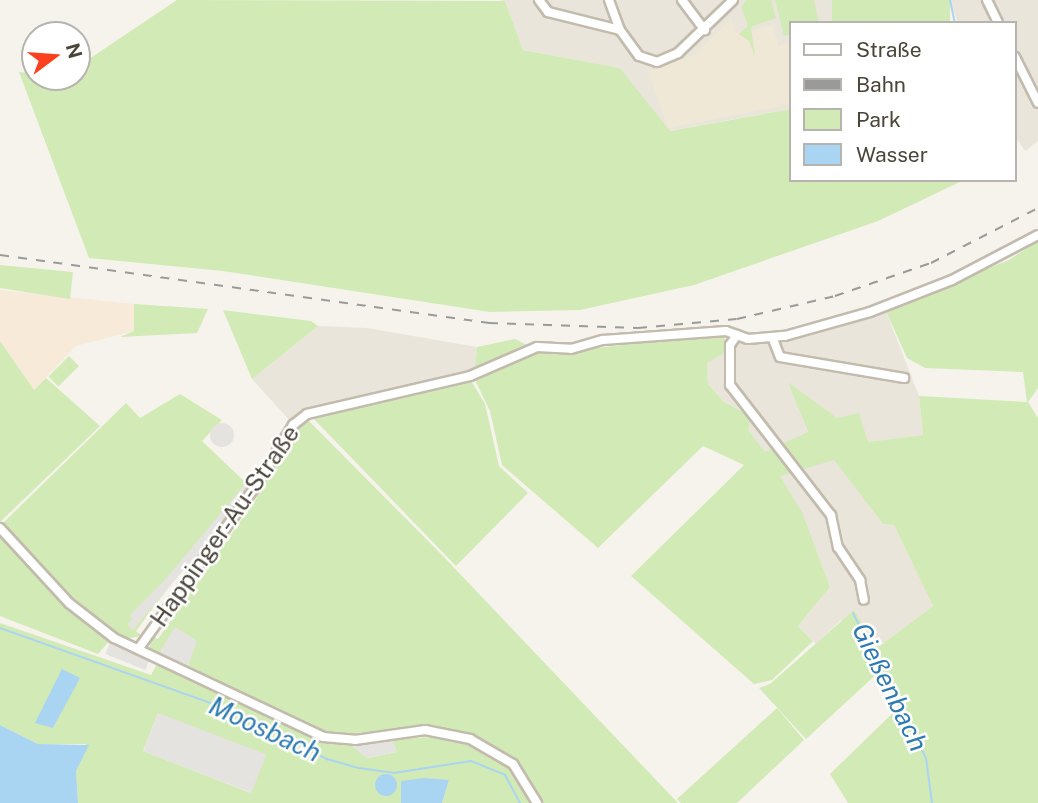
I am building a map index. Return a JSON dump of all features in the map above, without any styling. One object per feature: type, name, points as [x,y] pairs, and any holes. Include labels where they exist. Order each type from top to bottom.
[{"type":"street","points":[[540,0],[548,12],[620,30]]},
{"type":"street","points":[[609,0],[620,30],[639,56],[657,62],[678,53],[705,30],[733,0]]},
{"type":"street","points":[[682,0],[705,30]]},
{"type":"street","points":[[987,0],[997,21]]},
{"type":"street","points":[[1017,61],[1038,103]]},
{"type":"street","name":"Happinger-Au-Straße","points":[[139,648],[255,487],[285,436],[307,414],[470,376],[512,362],[537,347],[571,349],[603,340],[726,331],[773,339],[898,302],[986,266],[1038,235]]},
{"type":"street","points":[[737,335],[730,345],[730,385],[831,514],[838,547],[860,580],[864,600]]},
{"type":"street","points":[[773,339],[780,357],[904,378]]},
{"type":"street","points":[[0,528],[69,603],[107,633],[323,737],[355,740],[425,730],[470,739],[505,756],[520,771],[537,803]]},
{"type":"shaded area","points":[[500,0],[746,0],[741,7],[750,27],[759,0],[832,0],[837,21],[790,21],[790,109],[669,131],[620,68],[523,50],[505,1]]},
{"type":"shaded area","points":[[950,0],[1038,0],[1038,141],[1025,151],[1017,139],[1017,21],[957,21]]},
{"type":"shaded area","points":[[731,19],[736,33],[773,25],[778,46],[790,42],[790,104],[668,128],[648,71],[694,55]]},
{"type":"shaded area","points":[[0,290],[134,304],[134,331],[76,346],[34,390],[0,341]]},
{"type":"shaded area","points":[[885,309],[919,396],[923,435],[868,442],[789,383],[808,433],[765,453],[748,430],[751,415],[723,401],[708,384],[707,363],[740,341],[763,341]]},
{"type":"shaded area","points":[[318,326],[367,328],[477,347],[475,373],[315,410],[292,423],[252,379]]},
{"type":"shaded area","points":[[222,423],[231,426],[234,435],[231,444],[222,447],[213,444],[210,435],[213,426]]},
{"type":"shaded area","points":[[834,459],[883,524],[894,525],[933,606],[877,648],[841,620],[816,644],[798,626],[830,587],[803,514],[779,476]]},
{"type":"shaded area","points":[[246,483],[252,488],[133,630],[127,625]]},
{"type":"shaded area","points":[[256,489],[260,493],[134,620],[129,616]]},
{"type":"shaded area","points":[[175,627],[197,641],[188,666],[159,653]]},
{"type":"shaded area","points":[[111,640],[151,656],[145,670],[105,654]]},
{"type":"shaded area","points":[[158,713],[266,755],[252,793],[143,751]]},
{"type":"shaded area","points":[[391,739],[397,752],[367,758],[349,743]]},
{"type":"green space","points":[[177,0],[505,1],[523,50],[620,68],[670,131],[790,109],[790,182],[960,182],[878,221],[694,285],[580,310],[490,312],[223,271],[89,258],[26,91],[91,91],[91,58]]},
{"type":"green space","points":[[746,0],[771,0],[776,18],[751,27],[755,57],[749,41],[739,34],[748,26],[741,7]]},
{"type":"green space","points":[[775,0],[814,0],[819,21],[790,21],[790,34],[784,36]]},
{"type":"green space","points":[[832,0],[950,0],[950,21],[832,21]]},
{"type":"green space","points":[[1038,241],[1038,388],[1028,402],[1038,418],[1038,803],[848,803],[830,774],[901,705],[881,670],[806,739],[759,688],[770,684],[854,610],[877,648],[933,606],[894,525],[883,524],[834,460],[780,476],[803,514],[830,587],[798,626],[813,641],[772,680],[754,684],[631,576],[744,465],[703,446],[598,548],[502,465],[490,411],[474,378],[477,347],[515,339],[545,354],[724,333],[726,352],[707,363],[708,384],[723,401],[751,416],[748,430],[765,452],[808,432],[788,382],[837,418],[859,413],[868,442],[923,435],[919,396],[1027,402],[1023,372],[925,368],[907,358],[885,309],[1009,260]]},
{"type":"green space","points":[[0,265],[73,272],[70,299],[0,288]]},
{"type":"green space","points":[[134,304],[208,309],[197,333],[120,337],[134,331]]},
{"type":"green space","points":[[223,310],[311,321],[318,326],[252,379]]},
{"type":"green space","points":[[0,341],[34,390],[46,378],[100,426],[0,522]]},
{"type":"green space","points":[[69,356],[79,366],[58,386],[48,377]]},
{"type":"green space","points":[[470,379],[485,404],[499,466],[528,493],[456,566],[312,417]]},
{"type":"green space","points":[[180,394],[222,420],[202,441],[246,483],[136,631],[142,636],[124,639],[81,610],[1,525],[126,403],[140,418]]},
{"type":"green space","points":[[308,420],[440,553],[678,803],[540,803],[514,762],[471,737],[422,728],[327,735],[149,648],[153,636],[158,639],[260,493],[286,440],[300,422]]},
{"type":"green space","points":[[0,531],[110,640],[98,654],[0,616]]},
{"type":"green space","points":[[0,623],[151,675],[158,662],[315,738],[349,743],[367,758],[397,752],[391,739],[433,737],[486,749],[514,772],[529,803],[442,803],[449,780],[401,781],[401,803],[78,803],[76,771],[86,744],[38,744],[0,725]],"holes":[[[62,670],[79,678],[53,728]],[[158,713],[251,793],[143,751]]]},
{"type":"green space","points":[[777,708],[804,740],[737,803],[681,803],[677,799]]},
{"type":"water","points":[[62,669],[80,678],[53,728],[35,723]]},
{"type":"water","points":[[0,725],[38,744],[89,745],[76,771],[78,803],[0,803]]},
{"type":"water","points":[[386,774],[396,781],[397,785],[390,795],[386,796],[376,789],[375,785],[382,775]]},
{"type":"water","points":[[424,778],[449,780],[442,803],[401,803],[401,781]]},
{"type":"waterway","points":[[950,0],[955,21]]},
{"type":"waterway","name":"Gießenbach","points":[[853,613],[926,758],[932,803]]},
{"type":"waterway","name":"Moosbach","points":[[0,628],[233,711],[327,759],[359,768],[394,773],[471,761],[505,775],[520,803]]},
{"type":"railway","points":[[0,255],[489,323],[638,328],[737,319],[835,296],[931,263],[1038,208]]}]
